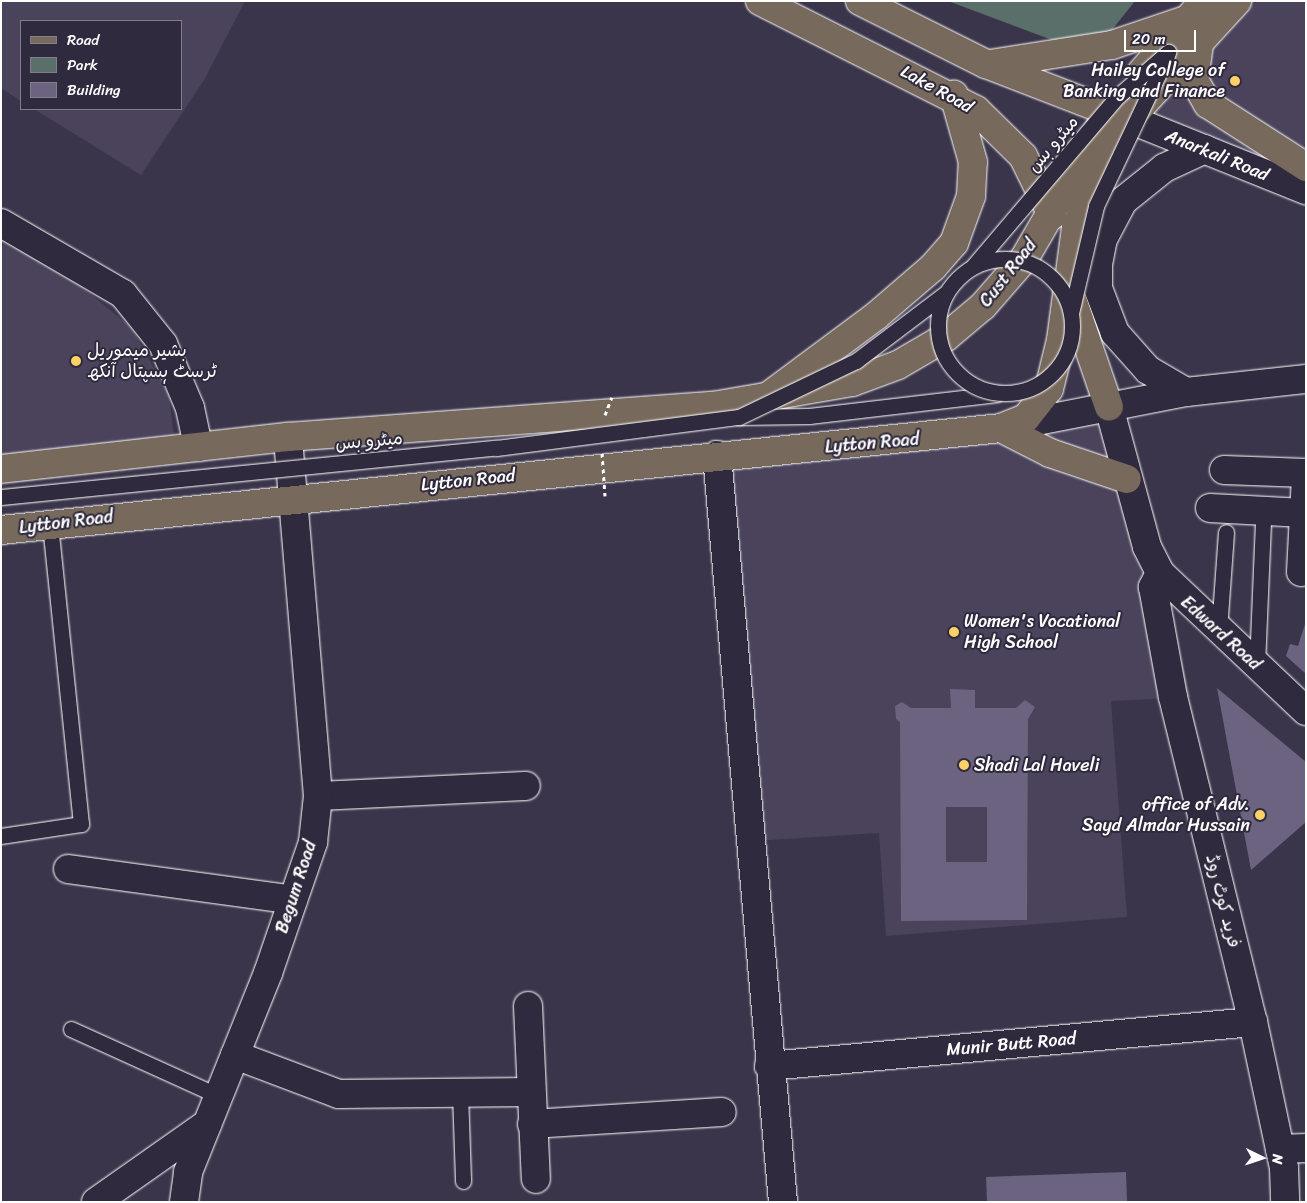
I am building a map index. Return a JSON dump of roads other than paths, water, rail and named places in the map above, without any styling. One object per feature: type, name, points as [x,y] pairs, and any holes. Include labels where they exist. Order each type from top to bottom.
[{"type":"main road","name":"Lake Road","points":[[760,1],[954,95],[1002,131],[1023,156],[1052,213],[1066,278],[1109,407]]},
{"type":"main road","points":[[860,1],[986,64],[1118,115]]},
{"type":"main road","name":"Cust Road","points":[[288,436],[713,406],[852,382],[898,365],[946,337],[984,306],[1018,265],[1118,115],[1197,22],[1237,1]]},
{"type":"main road","points":[[986,64],[1094,48],[1197,22],[1194,80],[1208,104],[1306,167]]},
{"type":"main road","points":[[767,398],[876,316],[933,267],[954,243],[972,196],[973,162],[954,95]]},
{"type":"main road","name":"Cust Road","points":[[936,437],[1001,428],[1026,418],[1049,389],[1061,340],[1066,278],[1085,198],[1118,115]]},
{"type":"main road","points":[[1001,428],[1050,453],[1126,479]]},
{"type":"main road","points":[[1,469],[198,448],[288,436]]},
{"type":"main road","name":"Lytton Road","points":[[1,530],[294,497],[717,455],[936,437]]},
{"type":"street","name":"Anarkali Road","points":[[1118,115],[1306,190]]},
{"type":"street","points":[[1186,392],[1148,370],[1115,333],[1098,288],[1098,264],[1103,238],[1123,201],[1164,168],[1205,149]]},
{"type":"street","points":[[1,223],[123,294],[163,344],[190,408],[198,448]]},
{"type":"street","points":[[1001,428],[1186,392],[1306,379]]},
{"type":"street","name":"Edward Road","points":[[1109,407],[1126,479],[1147,547],[1160,573],[1219,633],[1257,665],[1306,711]]},
{"type":"street","name":"Begum Road","points":[[184,1202],[188,1172],[235,1055],[313,842],[318,796],[288,436]]},
{"type":"street","points":[[717,455],[769,1066],[783,1202]]},
{"type":"street","points":[[1224,470],[1306,474],[1301,572]]},
{"type":"street","points":[[1210,508],[1304,513]]},
{"type":"street","name":"فرید کوٹ روڈ","points":[[1160,573],[1153,587],[1173,698],[1252,1022],[1293,1149],[1285,1202]]},
{"type":"street","points":[[318,796],[526,786]]},
{"type":"street","points":[[68,869],[293,900]]},
{"type":"street","points":[[528,1006],[530,1092],[536,1179]]},
{"type":"street","name":"Munir Butt Road","points":[[769,1066],[1252,1022]]},
{"type":"street","points":[[235,1055],[339,1094],[530,1092]]},
{"type":"street","points":[[532,1124],[722,1112]]},
{"type":"street","points":[[96,1202],[207,1124]]},
{"type":"lane","name":"میٹرو بس","points":[[739,417],[856,361],[946,293],[973,266],[1118,96],[1168,52],[1211,1]]},
{"type":"lane","name":"میٹرو بس","points":[[1,497],[496,448],[739,417],[809,416],[997,394],[1038,386],[1055,372],[1072,334],[1071,312],[1096,206],[1168,52]]},
{"type":"lane","name":"میٹرو بس","points":[[973,266],[992,259],[1034,265],[1063,293],[1071,312]]},
{"type":"lane","name":"میٹرو بس","points":[[946,293],[938,314],[938,336],[944,357],[970,384],[997,394]]},
{"type":"lane","points":[[1257,665],[1263,521]]},
{"type":"lane","points":[[1,836],[81,824],[50,523]]},
{"type":"lane","points":[[1219,633],[1226,532]]},
{"type":"lane","points":[[71,1029],[219,1096]]},
{"type":"lane","points":[[460,1093],[463,1180]]},
{"type":"place","name":"Hailey College of Banking and Finance","points":[[1235,81]]},
{"type":"place","name":"بشیر میموریل ٹرسٹ ہسپتال آنکھ","points":[[76,361]]},
{"type":"place","name":"Women's Vocational High School","points":[[954,632]]},
{"type":"place","name":"Shadi Lal Haveli","points":[[964,765]]},
{"type":"place","name":"office of Adv. Sayd Almdar Hussain","points":[[1260,815]]}]
